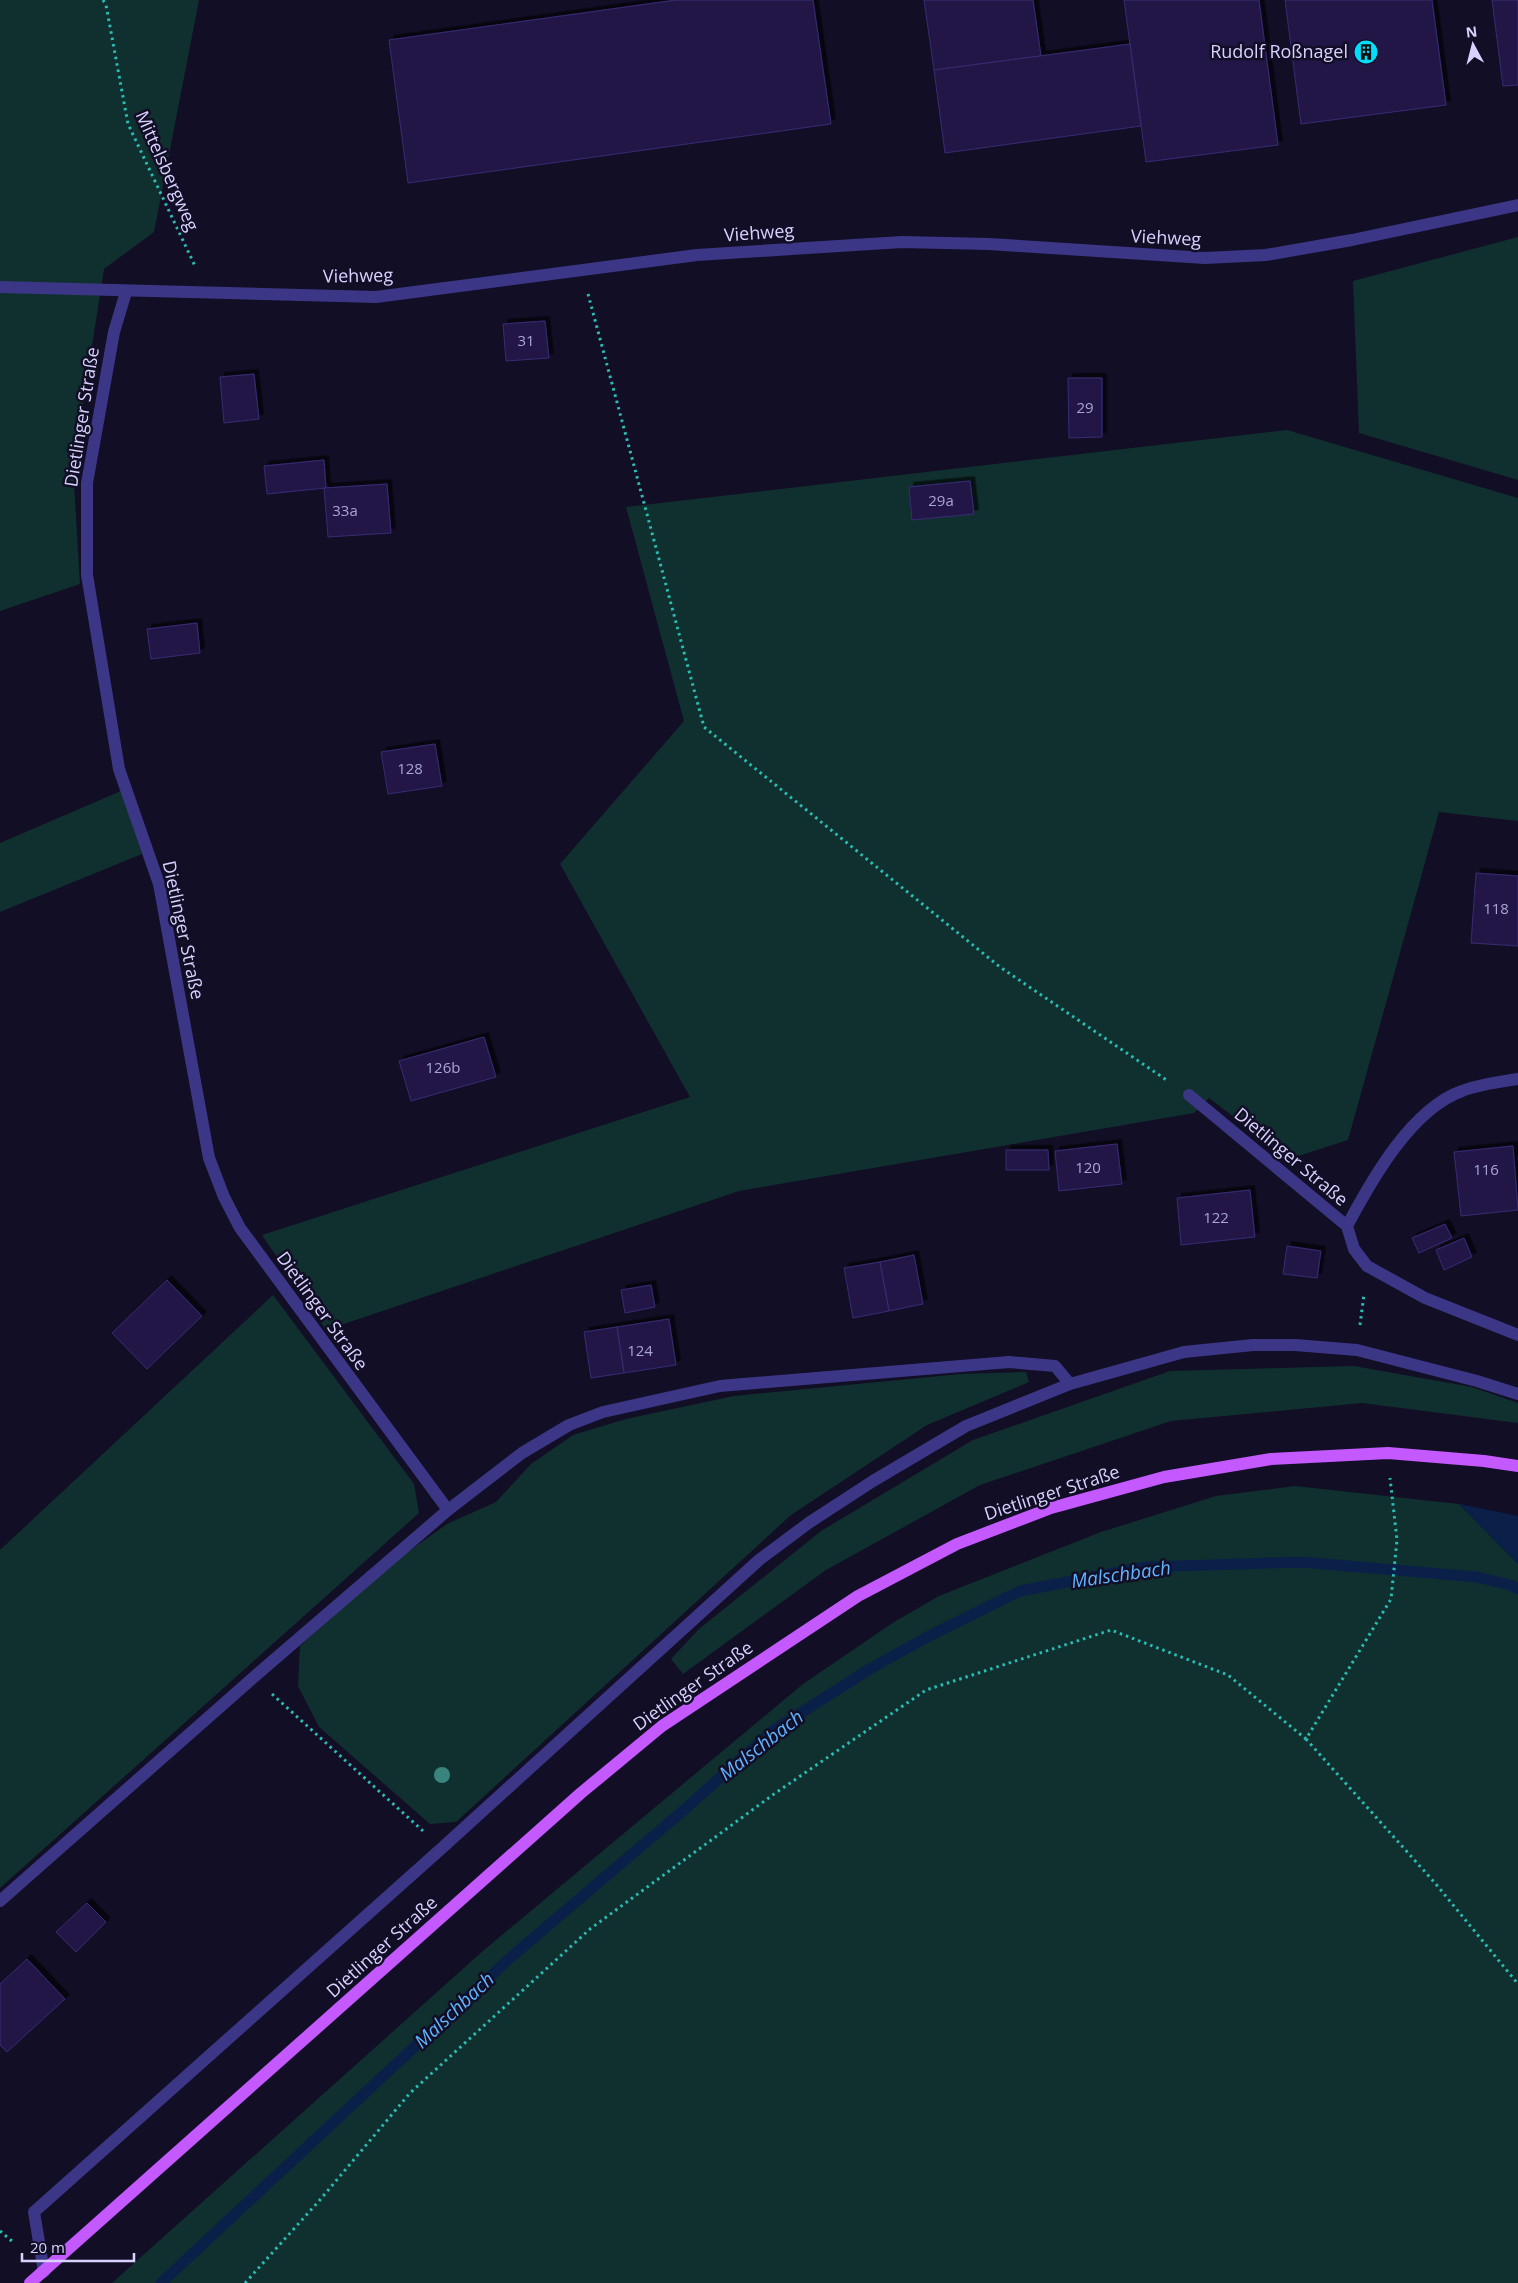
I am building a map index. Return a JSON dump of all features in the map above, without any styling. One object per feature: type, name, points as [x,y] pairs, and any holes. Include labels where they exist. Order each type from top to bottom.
[{"type":"main road","name":"Dietlinger Straße","points":[[30,2283],[588,1787],[662,1726],[858,1596],[957,1544],[1052,1508],[1155,1480],[1271,1459],[1388,1454],[1484,1460],[1518,1466]]},
{"type":"street","name":"Viehweg","points":[[0,288],[126,292],[206,291],[376,297],[697,255],[902,242],[989,244],[1205,258],[1266,255],[1352,240],[1518,206]]},
{"type":"street","name":"Dietlinger Straße","points":[[126,292],[114,332],[87,483],[87,575],[119,770],[159,884],[209,1158],[224,1197],[240,1228],[448,1510]]},
{"type":"street","points":[[1347,1226],[1370,1182],[1422,1116],[1460,1092],[1486,1084],[1518,1079]]},
{"type":"street","name":"Dietlinger Straße","points":[[1189,1095],[1347,1226],[1354,1249],[1368,1266],[1425,1298],[1518,1335]]},
{"type":"street","name":"Dietlinger Straße","points":[[44,2272],[34,2212],[442,1848],[759,1560],[810,1522],[873,1481],[966,1426],[1070,1384],[1184,1352],[1253,1345],[1295,1345],[1357,1350],[1477,1381],[1518,1394]]},
{"type":"street","points":[[0,1901],[254,1677],[448,1510],[522,1453],[569,1425],[604,1412],[720,1386],[1009,1362],[1055,1366],[1070,1384]]},
{"type":"path","name":"Mittelsbergweg","points":[[103,0],[106,5],[128,124],[206,291]]},
{"type":"path","points":[[582,271],[704,726],[1000,967],[1189,1095]]},
{"type":"path","points":[[1357,1350],[1368,1266]]},
{"type":"path","points":[[1306,1739],[1391,1599],[1396,1540],[1388,1454]]},
{"type":"path","points":[[245,2283],[319,2201],[410,2094],[590,1929],[774,1794],[926,1690],[1111,1630],[1228,1674],[1306,1739],[1435,1883],[1518,1984]]},
{"type":"path","points":[[254,1677],[442,1848]]},
{"type":"green space","points":[[0,0],[199,0],[154,232],[104,269],[73,467],[80,584],[0,611]]},
{"type":"green space","points":[[1518,237],[1518,480],[1359,433],[1353,281]]},
{"type":"green space","points":[[1287,430],[1518,498],[1518,821],[1439,812],[1348,1140],[1289,1159],[1209,1098],[1194,1113],[739,1191],[326,1330],[262,1235],[690,1097],[560,864],[684,721],[626,507]]},
{"type":"green space","points":[[121,791],[142,854],[0,912],[0,843]]},
{"type":"green space","points":[[273,1295],[414,1484],[419,1513],[0,1888],[0,1550]]},
{"type":"green space","points":[[1354,1366],[1472,1387],[1518,1403],[1518,1423],[1362,1403],[1171,1421],[980,1485],[826,1570],[683,1674],[671,1659],[699,1629],[821,1531],[973,1440],[1170,1371]]},
{"type":"green space","points":[[1026,1372],[1029,1382],[927,1425],[791,1515],[456,1822],[430,1824],[319,1727],[298,1686],[300,1646],[394,1562],[447,1524],[496,1502],[531,1464],[573,1435],[626,1419],[734,1396],[961,1374]]},
{"type":"green space","points":[[1295,1486],[1459,1504],[1518,1564],[1518,2283],[112,2283],[484,1950],[803,1684],[894,1622],[939,1596],[1101,1532],[1216,1496]]},
{"type":"water","points":[[1459,1504],[1518,1516],[1518,1564]]},
{"type":"building","points":[[676,0],[813,0],[831,124],[408,183],[389,40]]},
{"type":"building","points":[[924,0],[1033,0],[1041,56],[934,70]]},
{"type":"building","points":[[1124,0],[1259,0],[1278,145],[1146,162]]},
{"type":"building","name":"Rudolf Roßnagel","points":[[1285,0],[1432,0],[1446,105],[1301,124]]},
{"type":"building","points":[[1492,0],[1518,0],[1518,85],[1503,86]]},
{"type":"building","points":[[1130,44],[1141,126],[945,153],[934,70]]},
{"type":"building","points":[[545,321],[549,358],[506,361],[503,324]]},
{"type":"building","points":[[254,374],[259,419],[224,423],[220,377]]},
{"type":"building","points":[[1068,378],[1102,378],[1102,437],[1069,438]]},
{"type":"building","points":[[324,460],[326,488],[267,494],[264,466]]},
{"type":"building","points":[[970,481],[974,514],[912,520],[909,487]]},
{"type":"building","points":[[387,484],[391,533],[328,537],[324,488]]},
{"type":"building","points":[[197,623],[200,653],[151,659],[147,629]]},
{"type":"building","points":[[435,744],[442,786],[388,794],[381,752]]},
{"type":"building","points":[[1476,873],[1518,876],[1518,946],[1471,943]]},
{"type":"building","points":[[484,1037],[496,1077],[411,1101],[399,1061]]},
{"type":"building","points":[[1117,1144],[1122,1184],[1059,1191],[1055,1151]]},
{"type":"building","points":[[1513,1146],[1518,1210],[1461,1216],[1454,1152]]},
{"type":"building","points":[[1006,1150],[1048,1150],[1049,1170],[1006,1170]]},
{"type":"building","points":[[1250,1190],[1255,1237],[1181,1245],[1177,1198]]},
{"type":"building","points":[[1445,1224],[1452,1238],[1419,1253],[1412,1238]]},
{"type":"building","points":[[1464,1238],[1472,1257],[1444,1270],[1436,1250]]},
{"type":"building","points":[[1287,1246],[1321,1251],[1317,1278],[1283,1274]]},
{"type":"building","points":[[914,1255],[923,1304],[889,1311],[880,1262]]},
{"type":"building","points":[[880,1262],[889,1311],[853,1318],[844,1268]]},
{"type":"building","points":[[167,1280],[202,1316],[147,1369],[112,1333]]},
{"type":"building","points":[[651,1285],[655,1307],[625,1313],[621,1290]]},
{"type":"building","points":[[669,1319],[676,1365],[624,1373],[617,1327]]},
{"type":"building","points":[[617,1327],[624,1373],[591,1378],[584,1332]]},
{"type":"building","points":[[87,1903],[106,1922],[76,1952],[56,1932]]},
{"type":"building","points":[[27,1959],[65,1999],[7,2052],[0,2045],[0,1984]]},
{"type":"waterway","name":"Malschbach","points":[[161,2283],[511,1957],[685,1809],[771,1732],[868,1670],[929,1636],[1020,1591],[1145,1567],[1301,1562],[1477,1577],[1510,1585],[1518,1589]]},
{"type":"place","name":"Rudolf Roßnagel","points":[[1366,52]]}]
